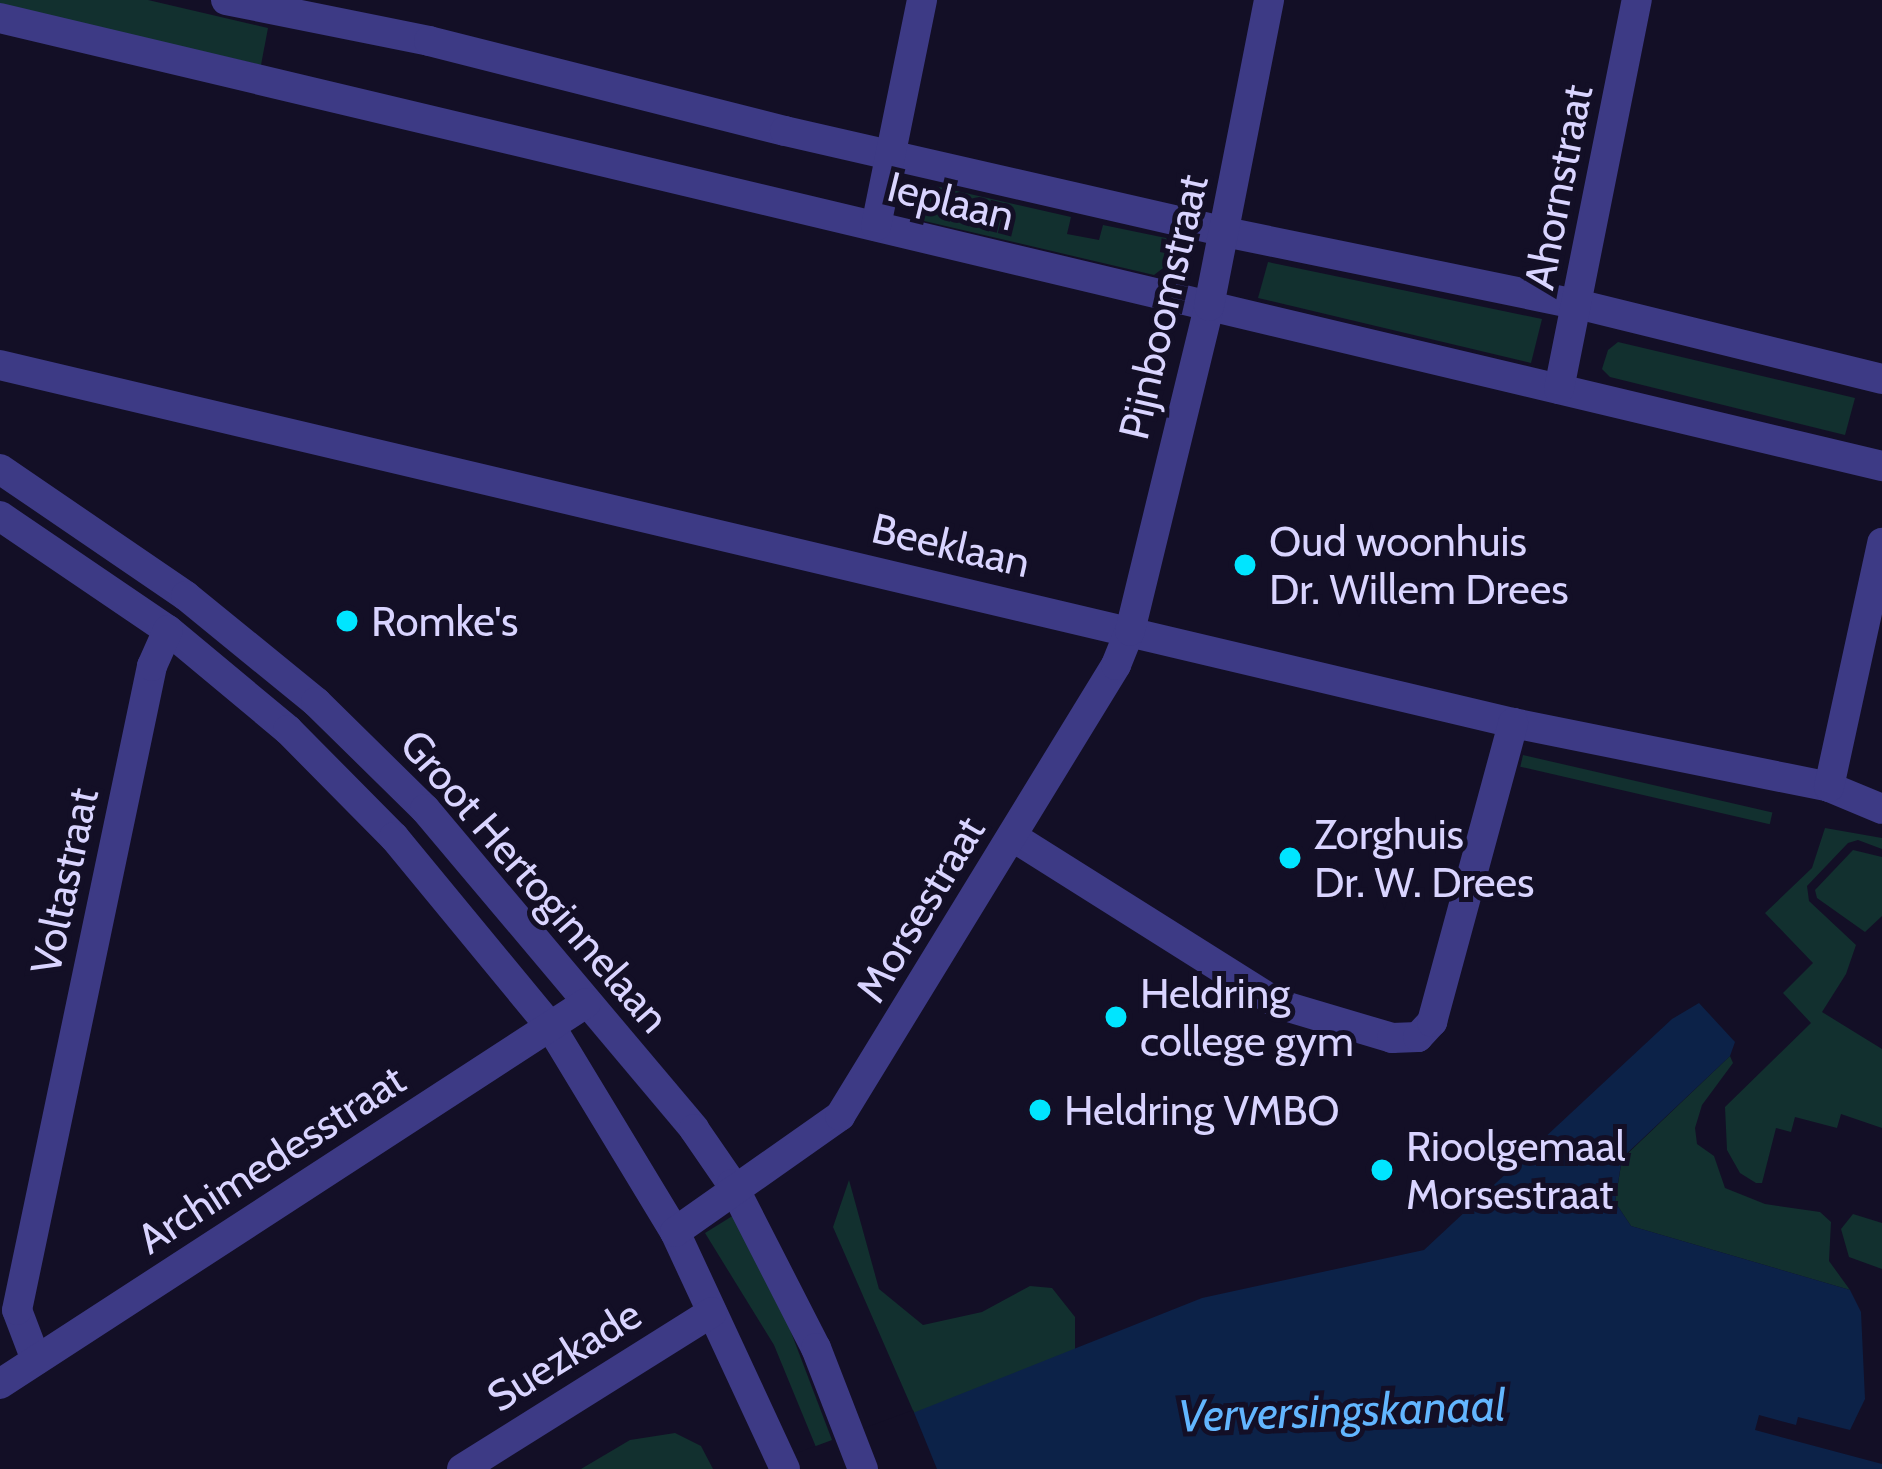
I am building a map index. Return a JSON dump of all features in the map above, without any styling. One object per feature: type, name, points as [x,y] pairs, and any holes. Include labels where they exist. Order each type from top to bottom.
[{"type":"street","name":"Ieplaan","points":[[226,0],[429,41],[888,155],[1226,232],[1577,304],[1882,379]]},
{"type":"street","points":[[876,226],[922,0]]},
{"type":"street","name":"Pijnboomstraat","points":[[1130,631],[1226,232],[1269,0]]},
{"type":"street","name":"Ahornstraat","points":[[1559,389],[1637,0]]},
{"type":"street","name":"Ieplaan","points":[[0,18],[1882,466]]},
{"type":"street","name":"Beeklaan","points":[[0,365],[1513,723],[1818,785],[1882,808]]},
{"type":"street","name":"Groot Hertoginnelaan","points":[[0,469],[186,596],[316,701],[424,809],[694,1130],[735,1190],[785,1280],[863,1469]]},
{"type":"street","name":"Groot Hertoginnelaan","points":[[0,516],[168,630],[288,730],[394,837],[552,1029],[675,1232],[785,1469]]},
{"type":"street","points":[[1818,785],[1882,543]]},
{"type":"street","name":"Voltastraat","points":[[36,1360],[17,1310],[152,666],[168,630]]},
{"type":"street","name":"Morsestraat","points":[[735,1190],[840,1116],[1116,665],[1130,631]]},
{"type":"street","points":[[1013,837],[1278,1004],[1392,1038],[1418,1037],[1432,1022],[1513,723]]},
{"type":"street","name":"Archimedesstraat","points":[[0,1384],[586,1003]]},
{"type":"street","points":[[675,1232],[735,1190]]},
{"type":"street","name":"Suezkade","points":[[462,1469],[712,1312]]},
{"type":"green space","points":[[0,0],[148,0],[268,28],[261,65],[0,6]]},
{"type":"green space","points":[[926,184],[1071,217],[1067,234],[1099,240],[1103,225],[1166,238],[1172,248],[1167,265],[1154,275],[920,220]]},
{"type":"green space","points":[[1268,262],[1542,319],[1531,363],[1258,298]]},
{"type":"green space","points":[[1618,342],[1855,398],[1845,435],[1610,377],[1602,369],[1608,350]]},
{"type":"green space","points":[[1523,755],[1772,813],[1770,824],[1520,767]]},
{"type":"green space","points":[[1825,828],[1882,838],[1882,849],[1858,840],[1848,843],[1807,886],[1809,901],[1856,945],[1846,974],[1822,1012],[1882,1049],[1882,1128],[1841,1114],[1837,1128],[1795,1117],[1791,1132],[1776,1128],[1762,1183],[1756,1183],[1740,1173],[1727,1150],[1725,1107],[1811,1023],[1783,993],[1813,963],[1765,913],[1812,868]]},
{"type":"green space","points":[[1853,850],[1882,857],[1882,916],[1865,932],[1817,898],[1815,890]]},
{"type":"green space","points":[[1730,1056],[1733,1063],[1702,1105],[1695,1128],[1697,1144],[1714,1156],[1725,1188],[1765,1204],[1820,1212],[1831,1222],[1829,1261],[1850,1290],[1631,1226],[1615,1202],[1622,1159]]},
{"type":"green space","points":[[849,1180],[879,1289],[923,1325],[982,1312],[1030,1286],[1052,1288],[1075,1317],[1075,1350],[915,1415],[833,1227]]},
{"type":"green space","points":[[1853,1214],[1882,1223],[1882,1269],[1849,1257],[1841,1229]]},
{"type":"green space","points":[[734,1215],[772,1282],[843,1469],[825,1469],[774,1345],[705,1233]]},
{"type":"green space","points":[[675,1433],[701,1446],[713,1469],[581,1469],[630,1440]]},
{"type":"water","name":"Verversingskanaal","points":[[1699,1003],[1735,1042],[1730,1056],[1622,1158],[1615,1202],[1631,1226],[1850,1290],[1861,1312],[1865,1399],[1850,1430],[1798,1417],[1796,1425],[1759,1415],[1755,1430],[1882,1464],[1882,1469],[772,1469],[1202,1298],[1424,1250],[1672,1019]]},
{"type":"pier","points":[[913,1410],[937,1469],[766,1469],[770,1463]]},
{"type":"place","name":"Oud woonhuis Dr. Willem Drees","points":[[1245,565]]},
{"type":"place","name":"Romke's","points":[[347,621]]},
{"type":"place","name":"Zorghuis Dr. W. Drees","points":[[1290,858]]},
{"type":"place","name":"Heldring college gym","points":[[1116,1017]]},
{"type":"place","name":"Heldring VMBO","points":[[1040,1110]]},
{"type":"place","name":"Rioolgemaal Morsestraat","points":[[1382,1170]]}]
